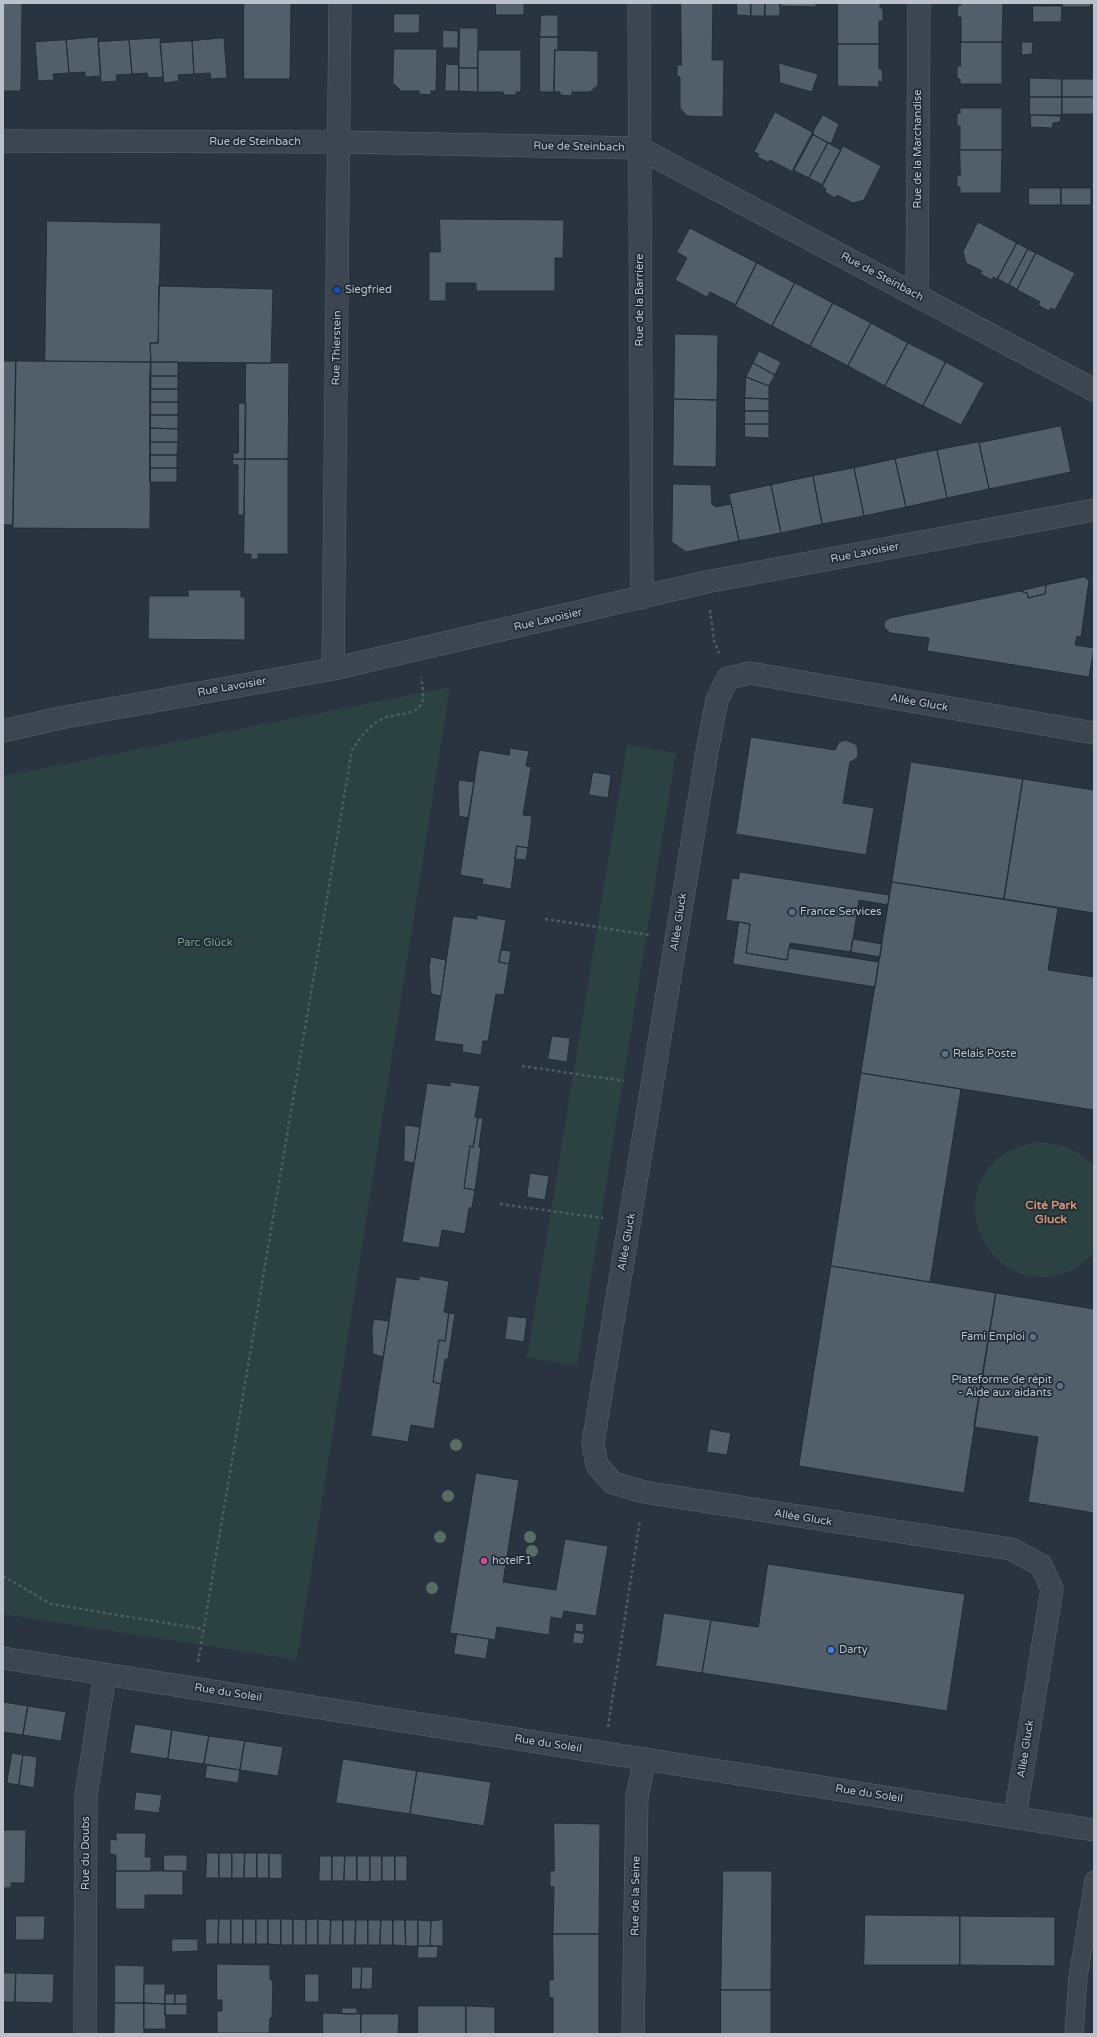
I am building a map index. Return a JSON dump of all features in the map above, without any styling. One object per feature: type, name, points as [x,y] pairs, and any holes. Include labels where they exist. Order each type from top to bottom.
[{"type":"street","name":"Rue Thierstein","points":[[333,669],[340,3]]},
{"type":"street","name":"Rue de la Barrière","points":[[639,3],[642,598]]},
{"type":"street","name":"Rue de la Marchandise","points":[[917,296],[919,3]]},
{"type":"street","name":"Rue de Steinbach","points":[[3,140],[339,142],[639,148],[1094,390]]},
{"type":"street","name":"Rue Lavoisier","points":[[3,731],[60,718],[333,669],[706,582],[1094,510]]},
{"type":"street","name":"Allée Gluck","points":[[1015,1817],[1052,1590],[1041,1565],[1011,1549],[644,1492],[613,1483],[597,1465],[593,1443],[717,700],[728,678],[750,673],[1094,733]]},
{"type":"street","name":"Rue du Soleil","points":[[3,1658],[1094,1830]]},
{"type":"street","name":"Rue du Doubs","points":[[84,2034],[86,1796],[105,1674]]},
{"type":"street","name":"Rue de la Seine","points":[[633,2034],[638,1796],[645,1759]]},
{"type":"lane","points":[[1074,2034],[1078,1977],[1094,1880]]},
{"type":"path","points":[[706,582],[714,641],[728,678]]},
{"type":"path","points":[[193,1688],[352,750],[367,729],[384,718],[411,713],[420,707],[424,698],[416,650]]},
{"type":"path","points":[[545,920],[676,939]]},
{"type":"path","points":[[522,1066],[652,1085]]},
{"type":"path","points":[[500,1204],[630,1222]]},
{"type":"path","points":[[604,1752],[644,1492]]},
{"type":"path","points":[[3,1576],[51,1604],[203,1629]]},
{"type":"green space","name":"Parc Glück","points":[[450,687],[297,1660],[3,1614],[3,776]]},
{"type":"green space","points":[[627,745],[676,753],[577,1365],[527,1358]]},
{"type":"green space","points":[[1038,1142],[1055,1144],[1069,1148],[1081,1155],[1094,1166],[1094,1253],[1081,1264],[1068,1272],[1058,1275],[1034,1277],[1014,1271],[996,1258],[984,1241],[977,1221],[976,1200],[982,1179],[996,1160],[1016,1148]]},
{"type":"building","points":[[3,3],[22,3],[21,91],[3,91]]},
{"type":"building","points":[[244,3],[291,3],[290,79],[244,79]]},
{"type":"building","points":[[496,3],[524,3],[524,15],[496,15]]},
{"type":"building","points":[[681,3],[713,3],[712,60],[724,60],[723,117],[687,116],[680,108],[680,77],[677,77],[677,65],[681,65]]},
{"type":"building","points":[[737,3],[751,3],[751,16],[737,15]]},
{"type":"building","points":[[751,3],[765,3],[765,16],[751,16]]},
{"type":"building","points":[[765,3],[780,3],[780,16],[765,16]]},
{"type":"building","points":[[780,3],[816,3],[816,7],[780,6]]},
{"type":"building","points":[[838,3],[880,3],[880,8],[883,8],[883,21],[879,21],[879,44],[838,44]]},
{"type":"building","points":[[961,3],[1003,3],[1002,42],[961,42],[961,17],[957,17],[958,5],[961,5]]},
{"type":"building","points":[[1034,3],[1062,3],[1062,4]]},
{"type":"building","points":[[1062,3],[1091,3],[1091,7],[1063,7]]},
{"type":"building","points":[[1033,6],[1062,6],[1061,22],[1033,22]]},
{"type":"building","points":[[394,14],[420,14],[419,33],[394,33]]},
{"type":"building","points":[[541,15],[558,15],[558,37],[540,37]]},
{"type":"building","points":[[460,28],[478,28],[478,68],[459,68]]},
{"type":"building","points":[[443,30],[458,31],[458,48],[443,48]]},
{"type":"building","points":[[98,37],[101,76],[85,77],[85,72],[69,73],[66,40]]},
{"type":"building","points":[[540,37],[558,37],[558,50],[555,50],[554,92],[540,92]]},
{"type":"building","points":[[160,38],[163,77],[148,78],[147,73],[132,74],[129,40]]},
{"type":"building","points":[[224,38],[227,78],[211,79],[210,73],[194,74],[192,41]]},
{"type":"building","points":[[66,40],[69,73],[53,74],[54,80],[38,81],[35,42]]},
{"type":"building","points":[[129,40],[132,74],[116,75],[117,81],[101,82],[98,42]]},
{"type":"building","points":[[192,41],[194,74],[178,75],[179,81],[164,83],[160,43]]},
{"type":"building","points":[[961,42],[1002,42],[1002,84],[960,84],[960,79],[957,79],[957,66],[960,66]]},
{"type":"building","points":[[1022,42],[1033,42],[1032,54],[1022,55]]},
{"type":"building","points":[[838,44],[879,44],[879,69],[882,69],[883,82],[879,81],[879,87],[838,86]]},
{"type":"building","points":[[394,49],[437,49],[436,91],[431,91],[431,95],[419,94],[419,91],[401,91],[393,83]]},
{"type":"building","points":[[478,50],[521,50],[521,92],[516,92],[516,95],[504,95],[503,92],[478,92]]},
{"type":"building","points":[[555,50],[598,51],[598,85],[590,92],[572,92],[572,96],[560,95],[560,92],[554,92]]},
{"type":"building","points":[[779,63],[818,74],[812,92],[780,83]]},
{"type":"building","points":[[446,64],[459,65],[459,91],[445,91]]},
{"type":"building","points":[[459,68],[478,68],[478,92],[459,91]]},
{"type":"building","points":[[1030,78],[1062,79],[1062,97],[1030,97]]},
{"type":"building","points":[[1062,79],[1094,79],[1094,97],[1062,97]]},
{"type":"building","points":[[1030,97],[1062,97],[1062,115],[1030,115]]},
{"type":"building","points":[[1062,97],[1094,97],[1094,114],[1062,114]]},
{"type":"building","points":[[960,108],[1002,108],[1002,150],[960,150],[960,126],[957,126],[957,113],[960,113]]},
{"type":"building","points":[[775,112],[814,133],[793,172],[770,160],[768,162],[757,157],[759,154],[754,152]]},
{"type":"building","points":[[823,115],[839,124],[831,144],[812,134]]},
{"type":"building","points":[[1031,115],[1061,116],[1060,122],[1053,123],[1052,128],[1031,127]]},
{"type":"building","points":[[812,134],[828,143],[809,178],[793,170]]},
{"type":"building","points":[[828,143],[841,150],[823,185],[809,178]]},
{"type":"building","points":[[843,146],[881,166],[864,200],[853,203],[837,195],[835,198],[825,192],[826,189],[822,186]]},
{"type":"building","points":[[960,150],[1002,150],[1001,193],[960,193],[960,187],[957,187],[957,175],[960,175]]},
{"type":"building","points":[[1029,188],[1061,188],[1061,205],[1029,205]]},
{"type":"building","points":[[1061,188],[1091,188],[1091,205],[1061,205]]},
{"type":"building","points":[[440,219],[564,220],[563,258],[555,258],[555,291],[476,291],[476,283],[446,283],[446,301],[429,301],[429,252],[440,252]]},
{"type":"building","points":[[47,221],[161,223],[158,343],[150,343],[151,362],[45,361]]},
{"type":"building","points":[[978,222],[1017,243],[997,279],[993,277],[992,280],[980,274],[982,271],[966,263],[963,252]]},
{"type":"building","points":[[690,228],[757,263],[736,305],[710,292],[707,297],[675,280],[687,258],[677,252]]},
{"type":"building","points":[[1017,243],[1028,249],[1009,285],[998,279]]},
{"type":"building","points":[[1028,249],[1036,253],[1017,289],[1009,285]]},
{"type":"building","points":[[1036,253],[1075,273],[1055,310],[1051,308],[1049,311],[1038,305],[1040,302],[1017,290]]},
{"type":"building","points":[[757,263],[795,283],[772,326],[735,306]]},
{"type":"building","points":[[795,283],[833,303],[810,346],[772,326]]},
{"type":"building","points":[[159,286],[273,289],[271,363],[151,362],[150,343],[158,343]]},
{"type":"building","points":[[833,303],[871,323],[848,366],[810,346]]},
{"type":"building","points":[[871,323],[908,343],[885,386],[848,366]]},
{"type":"building","points":[[675,334],[718,335],[717,400],[674,399]]},
{"type":"building","points":[[908,343],[946,362],[923,406],[885,386]]},
{"type":"building","points":[[759,351],[781,362],[775,375],[753,363]]},
{"type":"building","points":[[3,361],[16,361],[13,525],[3,525]]},
{"type":"building","points":[[16,361],[151,362],[150,529],[13,528]]},
{"type":"building","points":[[151,362],[178,362],[178,376],[150,376]]},
{"type":"building","points":[[946,362],[984,383],[961,425],[923,406]]},
{"type":"building","points":[[246,363],[289,363],[288,459],[245,459]]},
{"type":"building","points":[[753,363],[775,375],[769,386],[746,377]]},
{"type":"building","points":[[150,376],[178,376],[178,389],[150,389]]},
{"type":"building","points":[[746,377],[769,386],[769,399],[745,398]]},
{"type":"building","points":[[150,389],[178,389],[178,402],[150,402]]},
{"type":"building","points":[[745,398],[769,399],[769,411],[745,411]]},
{"type":"building","points":[[674,399],[717,400],[716,467],[673,466]]},
{"type":"building","points":[[150,402],[178,402],[178,415],[150,415]]},
{"type":"building","points":[[239,403],[246,403],[245,459],[233,459],[233,453],[238,453]]},
{"type":"building","points":[[745,411],[769,411],[769,424],[745,424]]},
{"type":"building","points":[[150,415],[178,415],[178,429],[150,428]]},
{"type":"building","points":[[745,424],[769,424],[769,438],[745,437]]},
{"type":"building","points":[[1061,426],[1071,472],[989,489],[979,443]]},
{"type":"building","points":[[150,428],[178,429],[178,442],[150,442]]},
{"type":"building","points":[[150,442],[178,442],[177,455],[150,455]]},
{"type":"building","points":[[979,442],[989,489],[947,498],[937,450]]},
{"type":"building","points":[[937,450],[947,498],[906,507],[895,459]]},
{"type":"building","points":[[150,455],[177,455],[177,468],[150,468]]},
{"type":"building","points":[[233,459],[245,459],[244,515],[238,515],[238,465],[233,464]]},
{"type":"building","points":[[245,459],[288,459],[288,554],[258,554],[258,559],[251,559],[251,554],[244,554]]},
{"type":"building","points":[[895,459],[906,507],[864,516],[854,468]]},
{"type":"building","points":[[150,468],[177,468],[177,482],[150,482]]},
{"type":"building","points":[[854,468],[864,516],[822,524],[813,476]]},
{"type":"building","points":[[813,476],[822,524],[781,533],[771,485]]},
{"type":"building","points":[[673,484],[711,485],[712,504],[715,507],[731,504],[739,541],[686,552],[672,542]]},
{"type":"building","points":[[771,485],[781,533],[739,541],[729,494]]},
{"type":"building","points":[[1085,577],[1089,581],[1081,637],[1077,636],[1075,645],[1094,648],[1089,677],[927,651],[929,638],[890,633],[884,627],[885,621],[890,618],[1020,591],[1027,593],[1028,598],[1045,594],[1046,585]]},
{"type":"building","points":[[1046,585],[1045,594],[1028,598],[1027,593],[1020,591]]},
{"type":"building","points":[[188,590],[241,590],[241,597],[245,597],[245,640],[148,639],[149,596],[188,596]]},
{"type":"building","points":[[751,737],[835,750],[839,742],[846,740],[857,745],[858,754],[857,758],[850,762],[843,803],[874,808],[866,855],[736,834]]},
{"type":"building","points":[[510,748],[529,751],[526,766],[531,767],[523,815],[532,816],[528,848],[517,846],[511,889],[482,884],[483,879],[460,875],[479,750],[509,755]]},
{"type":"building","points":[[911,762],[1023,779],[1004,899],[892,882]]},
{"type":"building","points":[[593,772],[611,775],[608,798],[589,795]]},
{"type":"building","points":[[1023,779],[1094,790],[1094,913],[1004,899]]},
{"type":"building","points":[[459,780],[474,782],[468,818],[459,816]]},
{"type":"building","points":[[517,846],[528,848],[526,860],[515,859]]},
{"type":"building","name":"France Services","points":[[740,872],[889,895],[888,905],[859,900],[851,952],[790,943],[787,960],[746,953],[750,924],[726,920],[732,878],[738,879]]},
{"type":"building","points":[[892,882],[1058,908],[1048,970],[1094,977],[1094,1110],[861,1073]]},
{"type":"building","points":[[477,915],[506,920],[499,962],[509,964],[504,995],[496,994],[488,1041],[483,1041],[481,1055],[462,1052],[463,1045],[434,1041],[453,916],[477,919]]},
{"type":"building","points":[[739,922],[750,924],[746,953],[787,960],[789,948],[879,962],[875,987],[733,964]]},
{"type":"building","points":[[853,939],[882,944],[880,957],[851,952]]},
{"type":"building","points":[[501,950],[511,951],[509,964],[499,962]]},
{"type":"building","points":[[431,957],[446,960],[441,996],[431,994],[429,968]]},
{"type":"building","points":[[552,1036],[570,1038],[567,1062],[548,1059]]},
{"type":"building","points":[[861,1073],[961,1089],[930,1282],[831,1266]]},
{"type":"building","points":[[450,1082],[480,1086],[475,1117],[478,1118],[473,1147],[470,1146],[464,1188],[475,1190],[472,1208],[469,1208],[465,1234],[442,1230],[439,1248],[402,1242],[427,1083],[450,1086]]},
{"type":"building","points":[[478,1118],[483,1118],[479,1147],[481,1147],[475,1190],[464,1188],[470,1146],[473,1147]]},
{"type":"building","points":[[405,1125],[420,1127],[414,1163],[404,1161]]},
{"type":"building","points":[[530,1173],[549,1176],[545,1200],[527,1197]]},
{"type":"building","points":[[831,1266],[996,1293],[964,1493],[799,1466]]},
{"type":"building","points":[[419,1276],[449,1281],[444,1312],[449,1313],[445,1341],[439,1340],[433,1382],[441,1384],[434,1429],[411,1425],[408,1442],[371,1436],[396,1277],[419,1280]]},
{"type":"building","points":[[996,1293],[1094,1309],[1094,1513],[1028,1502],[1038,1437],[974,1427]]},
{"type":"building","points":[[449,1313],[455,1314],[448,1359],[445,1359],[441,1384],[433,1382],[439,1340],[445,1341]]},
{"type":"building","points":[[508,1316],[527,1318],[524,1342],[505,1339]]},
{"type":"building","points":[[374,1319],[389,1321],[383,1357],[373,1354],[372,1329]]},
{"type":"building","points":[[710,1429],[731,1433],[727,1455],[707,1452]]},
{"type":"building","name":"hotelF1","points":[[476,1473],[519,1480],[503,1582],[556,1590],[565,1539],[608,1546],[596,1616],[564,1611],[562,1619],[551,1617],[549,1635],[497,1627],[495,1640],[450,1633]]},
{"type":"building","name":"Darty","points":[[768,1564],[965,1594],[947,1711],[702,1673],[711,1620],[758,1627]]},
{"type":"building","points":[[664,1613],[711,1620],[702,1673],[656,1666]]},
{"type":"building","points":[[576,1623],[584,1624],[583,1632],[575,1631]]},
{"type":"building","points":[[574,1632],[585,1634],[583,1644],[573,1643]]},
{"type":"building","points":[[457,1634],[489,1639],[486,1659],[454,1654]]},
{"type":"building","points":[[3,1702],[28,1706],[23,1735],[3,1732]]},
{"type":"building","points":[[28,1706],[66,1712],[61,1741],[23,1735]]},
{"type":"building","points":[[135,1724],[172,1730],[168,1759],[130,1753]]},
{"type":"building","points":[[172,1730],[209,1736],[204,1764],[168,1759]]},
{"type":"building","points":[[209,1736],[245,1741],[240,1770],[204,1764]]},
{"type":"building","points":[[245,1741],[283,1747],[278,1776],[240,1770]]},
{"type":"building","points":[[12,1753],[23,1755],[19,1785],[7,1783]]},
{"type":"building","points":[[23,1755],[37,1757],[34,1788],[19,1785]]},
{"type":"building","points":[[343,1759],[417,1771],[410,1814],[336,1803]]},
{"type":"building","points":[[207,1765],[240,1770],[238,1783],[205,1778]]},
{"type":"building","points":[[417,1771],[491,1782],[484,1826],[410,1814]]},
{"type":"building","points":[[136,1792],[162,1795],[159,1813],[134,1810]]},
{"type":"building","points":[[554,1823],[600,1824],[599,1934],[553,1934],[554,1887],[550,1887],[550,1871],[554,1871]]},
{"type":"building","points":[[3,1830],[26,1830],[25,1883],[11,1883],[11,1888],[3,1888]]},
{"type":"building","points":[[116,1833],[146,1833],[145,1857],[151,1857],[151,1871],[116,1871],[116,1855],[110,1854],[110,1839],[116,1840]]},
{"type":"building","points":[[207,1853],[219,1853],[219,1878],[206,1878]]},
{"type":"building","points":[[219,1853],[232,1853],[232,1878],[219,1878]]},
{"type":"building","points":[[232,1853],[245,1853],[244,1878],[232,1878]]},
{"type":"building","points":[[245,1853],[257,1853],[257,1878],[244,1878]]},
{"type":"building","points":[[257,1853],[269,1853],[269,1878],[257,1878]]},
{"type":"building","points":[[269,1853],[282,1854],[282,1879],[269,1878]]},
{"type":"building","points":[[164,1855],[187,1855],[187,1871],[164,1871]]},
{"type":"building","points":[[320,1856],[332,1856],[332,1881],[319,1881]]},
{"type":"building","points":[[332,1856],[345,1856],[344,1881],[332,1881]]},
{"type":"building","points":[[345,1856],[357,1856],[357,1881],[344,1881]]},
{"type":"building","points":[[357,1856],[370,1856],[370,1882],[357,1881]]},
{"type":"building","points":[[370,1856],[382,1856],[382,1881],[370,1882]]},
{"type":"building","points":[[382,1856],[395,1856],[395,1881],[382,1881]]},
{"type":"building","points":[[395,1856],[407,1856],[407,1881],[395,1881]]},
{"type":"building","points":[[116,1871],[183,1871],[183,1895],[145,1895],[145,1909],[116,1909]]},
{"type":"building","points":[[723,1871],[772,1871],[771,1990],[721,1990]]},
{"type":"building","points":[[865,1915],[960,1916],[960,1965],[864,1965]]},
{"type":"building","points":[[16,1916],[45,1916],[44,1940],[16,1940]]},
{"type":"building","points":[[960,1916],[1055,1917],[1055,1966],[960,1965]]},
{"type":"building","points":[[206,1919],[219,1919],[218,1944],[206,1944]]},
{"type":"building","points":[[219,1919],[231,1919],[231,1944],[218,1944]]},
{"type":"building","points":[[231,1919],[243,1919],[243,1944],[231,1944]]},
{"type":"building","points":[[243,1919],[256,1919],[256,1944],[243,1944]]},
{"type":"building","points":[[256,1919],[268,1919],[268,1944],[256,1944]]},
{"type":"building","points":[[268,1919],[281,1919],[281,1945],[268,1944]]},
{"type":"building","points":[[281,1919],[293,1919],[293,1945],[281,1945]]},
{"type":"building","points":[[293,1919],[306,1920],[306,1945],[293,1945]]},
{"type":"building","points":[[318,1919],[331,1920],[330,1945],[318,1945]]},
{"type":"building","points":[[318,1919],[318,1945],[306,1945],[306,1920]]},
{"type":"building","points":[[331,1920],[343,1920],[343,1945],[330,1945]]},
{"type":"building","points":[[343,1920],[356,1920],[355,1945],[343,1945]]},
{"type":"building","points":[[356,1920],[368,1920],[368,1945],[355,1945]]},
{"type":"building","points":[[368,1920],[381,1920],[380,1945],[368,1945]]},
{"type":"building","points":[[381,1920],[393,1920],[393,1945],[380,1945]]},
{"type":"building","points":[[393,1920],[405,1920],[406,1946],[393,1945]]},
{"type":"building","points":[[405,1920],[418,1920],[418,1946],[406,1946]]},
{"type":"building","points":[[418,1920],[431,1921],[430,1946],[418,1946]]},
{"type":"building","points":[[443,1920],[443,1946],[430,1946],[431,1921]]},
{"type":"building","points":[[553,1934],[599,1934],[599,2034],[553,2034],[553,1998],[549,1997],[549,1980],[553,1980]]},
{"type":"building","points":[[172,1939],[198,1939],[198,1951],[172,1952]]},
{"type":"building","points":[[418,1946],[438,1946],[437,1958],[418,1958]]},
{"type":"building","points":[[217,1964],[270,1965],[270,1980],[273,1980],[272,2018],[270,2018],[269,2033],[217,2033],[217,2011],[222,2011],[222,2000],[217,2000]]},
{"type":"building","points":[[115,1965],[144,1966],[144,2003],[115,2003]]},
{"type":"building","points":[[352,1967],[362,1967],[361,1989],[352,1989]]},
{"type":"building","points":[[362,1967],[373,1967],[372,1989],[361,1989]]},
{"type":"building","points":[[3,1973],[16,1973],[15,2002],[3,2002]]},
{"type":"building","points":[[16,1973],[54,1974],[53,2003],[15,2002]]},
{"type":"building","points":[[305,1974],[319,1974],[319,2002],[305,2002]]},
{"type":"building","points":[[144,1984],[165,1984],[165,2004],[144,2003]]},
{"type":"building","points":[[721,1990],[771,1990],[771,2034],[721,2034]]},
{"type":"building","points":[[165,1994],[175,1994],[175,2004],[165,2004]]},
{"type":"building","points":[[175,1994],[187,1994],[187,2004],[175,2004]]},
{"type":"building","points":[[115,2003],[144,2003],[144,2034],[114,2034]]},
{"type":"building","points":[[144,2003],[165,2004],[166,2029],[144,2029]]},
{"type":"building","points":[[165,2004],[187,2004],[187,2015],[165,2015]]},
{"type":"building","points":[[418,2006],[466,2006],[466,2034],[418,2034]]},
{"type":"building","points":[[466,2006],[495,2007],[495,2034],[466,2034]]},
{"type":"building","points":[[342,2008],[357,2008],[357,2014],[342,2014]]},
{"type":"building","points":[[323,2013],[361,2014],[361,2034],[323,2034]]},
{"type":"building","points":[[361,2014],[399,2014],[398,2034],[361,2034]]},
{"type":"place","name":"Siegfried","points":[[337,290]]},
{"type":"place","name":"France Services","points":[[792,912]]},
{"type":"place","name":"Relais Poste","points":[[945,1054]]},
{"type":"place","name":"Fami Emploi","points":[[1033,1337]]},
{"type":"place","name":"Plateforme de répit - Aide aux aidants","points":[[1060,1386]]},
{"type":"place","name":"hotelF1","points":[[484,1561]]},
{"type":"place","name":"Darty","points":[[831,1650]]},
{"type":"district","name":"Cité Park Gluck","points":[[1051,1213]]}]
